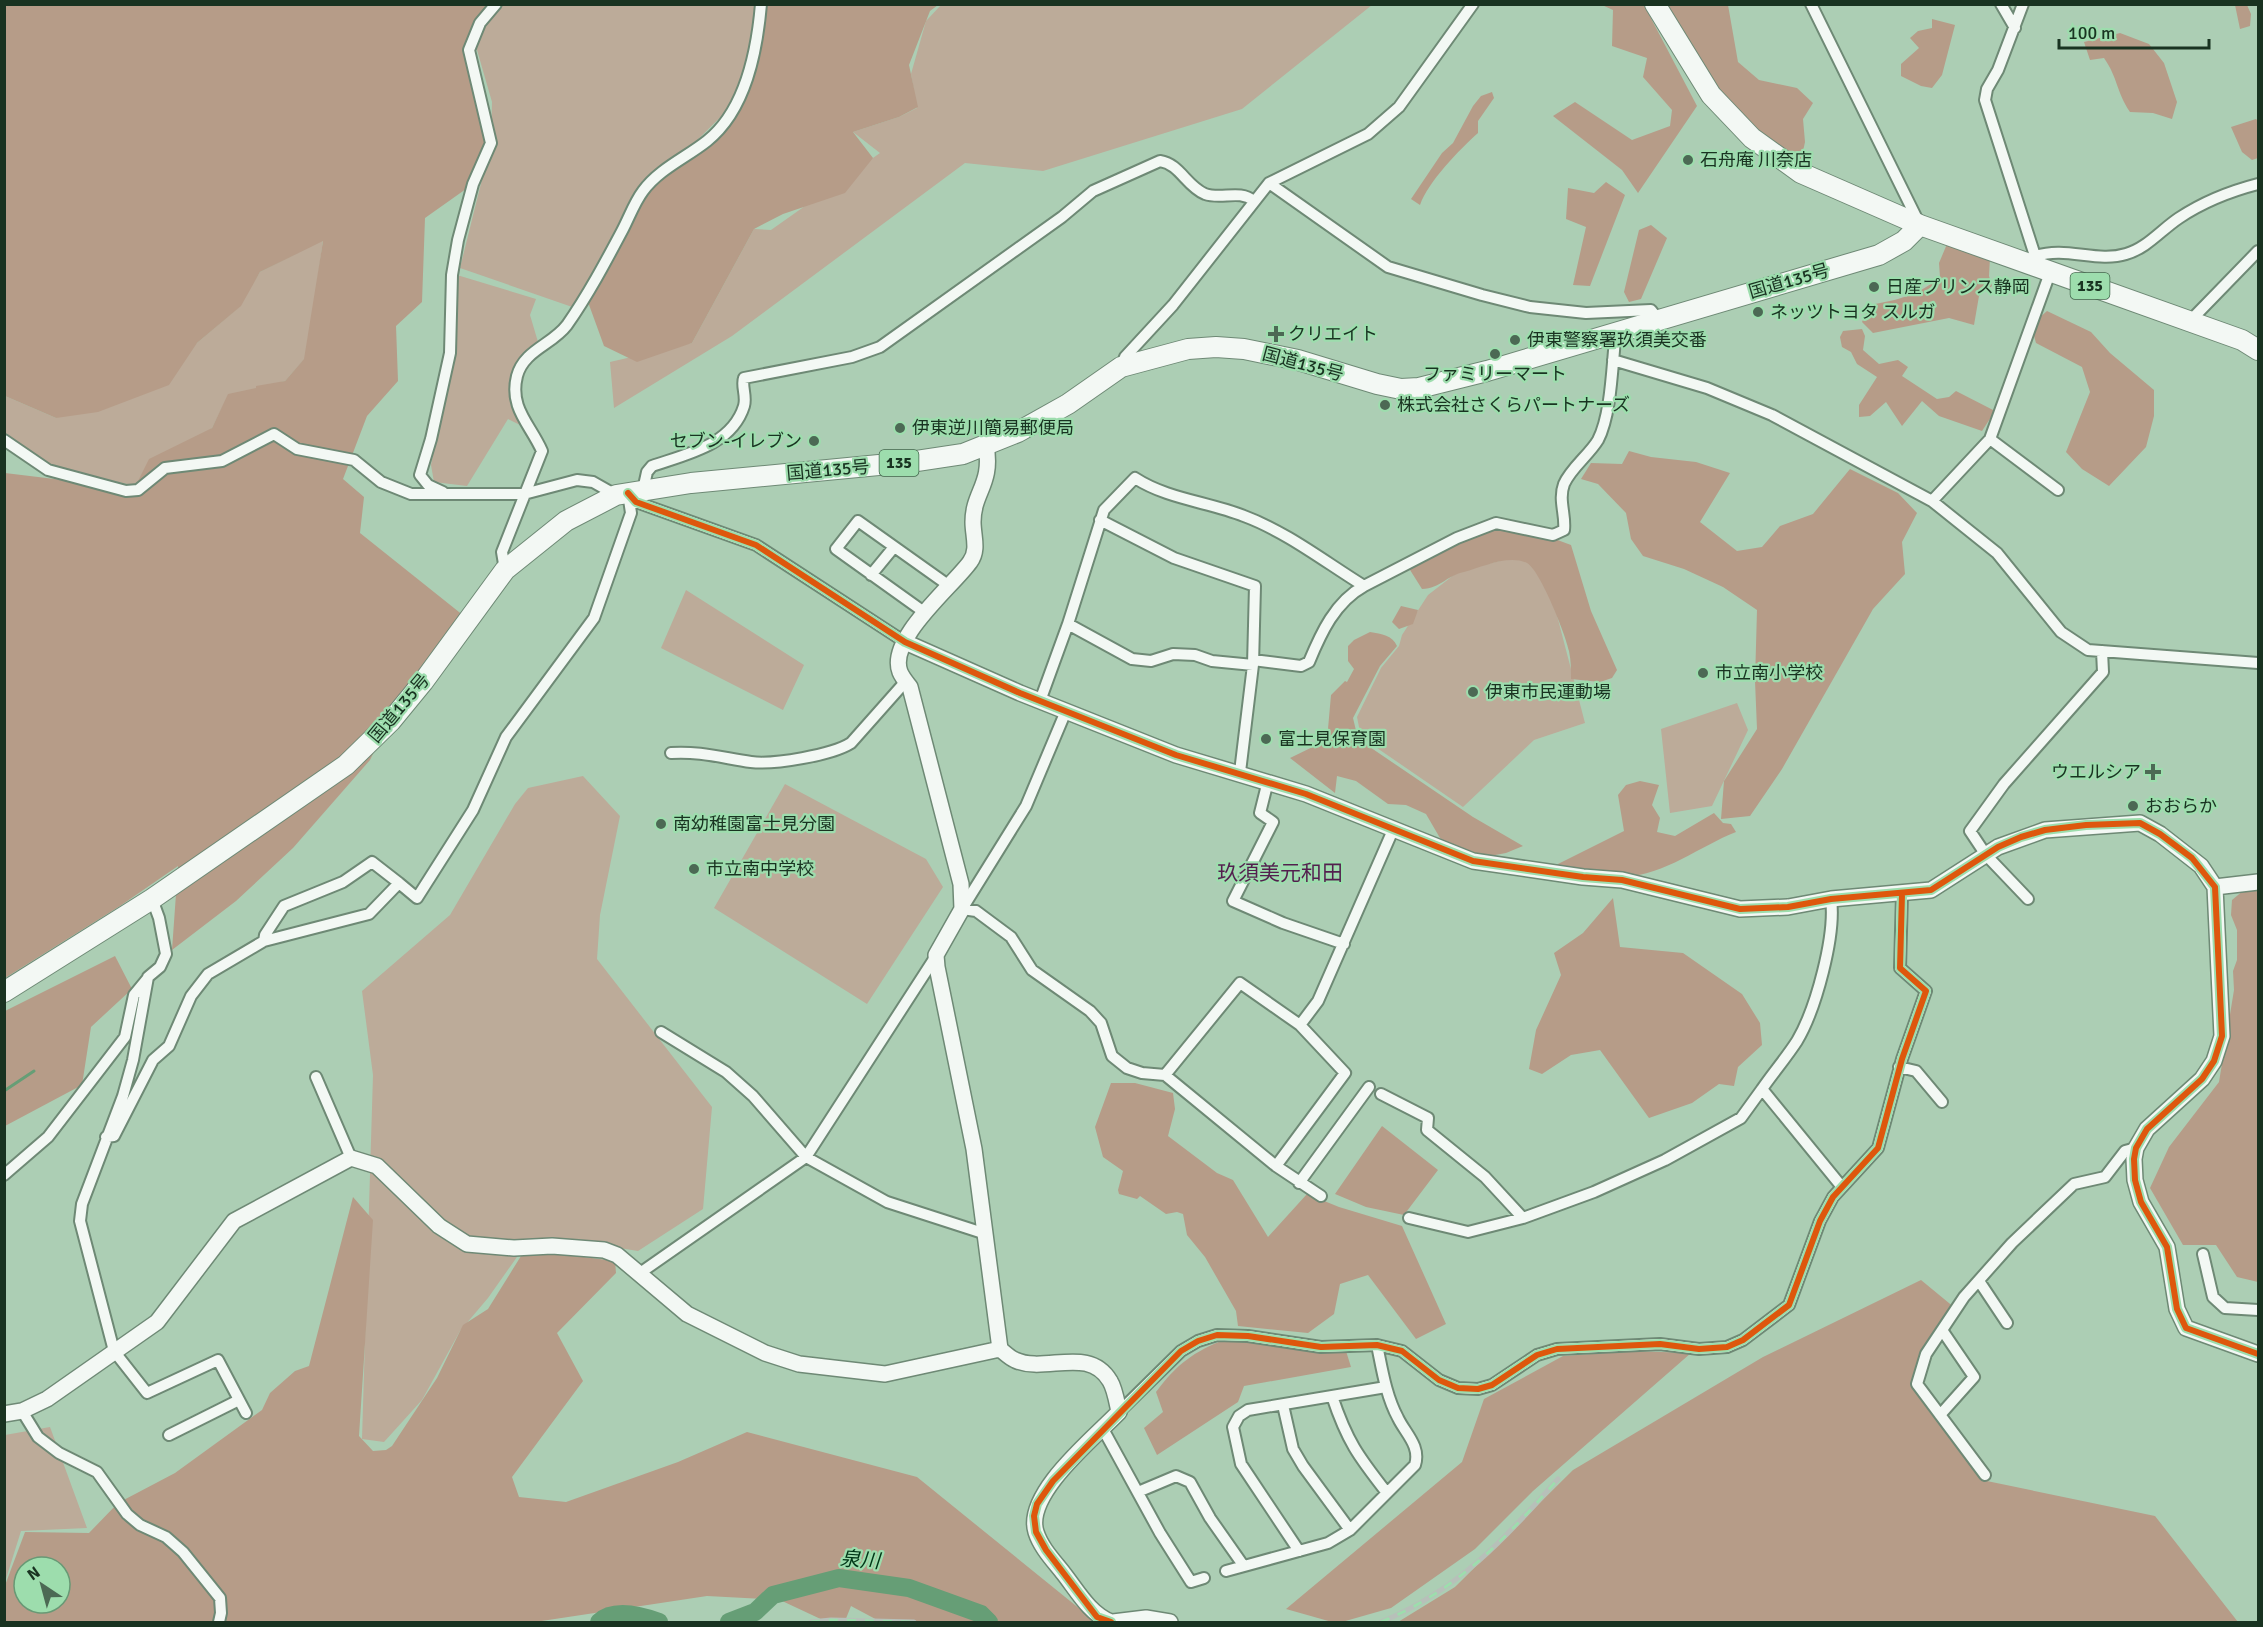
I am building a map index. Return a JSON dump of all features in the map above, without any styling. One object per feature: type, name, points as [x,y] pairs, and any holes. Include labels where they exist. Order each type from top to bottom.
[{"type":"highway","name":"135","points":[[1655,4],[1711,95],[1752,138],[1801,173],[1920,225],[2042,264],[2242,340],[2259,350]]},
{"type":"highway","name":"国道135号","points":[[4,992],[152,898],[346,765],[366,747],[423,682],[505,570],[566,521],[629,493],[691,483],[910,462],[963,454],[1018,432],[1068,404],[1121,367],[1188,349],[1216,347],[1298,360],[1377,384],[1401,389],[1419,388],[1879,255],[1904,241],[1920,225]]},
{"type":"street","points":[[449,495],[428,485],[420,475],[431,439],[450,353],[453,275],[458,240],[473,184],[491,143],[469,50],[480,23],[496,4]]},
{"type":"street","points":[[505,570],[502,552],[542,451],[517,408],[517,374],[526,357],[564,328],[591,288],[643,191],[664,171],[709,140],[725,122],[742,95],[752,59],[761,4]]},
{"type":"street","points":[[1121,367],[1125,357],[1195,278],[1269,183],[1368,134],[1399,107],[1473,4]]},
{"type":"street","points":[[1811,4],[1920,225]]},
{"type":"street","points":[[2001,4],[2015,28]]},
{"type":"street","points":[[2024,4],[1987,89],[1985,100],[2042,264]]},
{"type":"street","points":[[264,941],[265,935],[284,906],[343,882],[372,862],[417,898],[473,810],[506,737],[594,618],[631,513],[629,493],[652,466],[715,443],[726,435],[744,406],[744,378],[852,357],[880,347],[1053,224],[1093,191],[1160,161],[1170,163],[1193,186],[1204,193],[1214,196],[1247,195],[1254,201]]},
{"type":"street","points":[[1269,183],[1388,267],[1530,307],[1586,313],[1651,310],[1658,319]]},
{"type":"street","points":[[1932,501],[1990,439],[2042,264],[2052,251],[2117,256],[2128,254],[2144,246],[2178,219],[2205,203],[2259,184]]},
{"type":"street","points":[[2190,321],[2259,251]]},
{"type":"street","points":[[1068,624],[1132,659],[1151,661],[1173,654],[1195,656],[1212,661],[1301,666],[1309,662],[1325,626],[1347,599],[1364,586],[1457,537],[1496,524],[1553,536],[1564,530],[1565,520],[1561,504],[1564,484],[1597,442],[1603,428],[1615,340],[1612,333]]},
{"type":"street","points":[[1613,360],[1707,388],[1772,415],[1932,501],[1997,553],[2061,632],[2088,650],[2259,663]]},
{"type":"street","points":[[4,440],[48,470],[126,491],[138,490],[165,468],[222,461],[274,434],[297,449],[354,460],[381,483],[411,494],[524,494],[577,480],[593,482],[629,493],[636,502],[756,545],[905,642],[1040,701],[1176,755],[1240,772],[1306,794],[1473,861],[1622,880],[1740,909],[1788,907],[1831,899],[1931,890],[1986,855],[2021,837],[2045,830],[2140,823],[2160,834],[2192,858],[2215,887],[2222,1036],[2214,1061],[2202,1079],[2147,1129],[2136,1148],[2135,1180],[2141,1202],[2163,1235],[2180,1318],[2186,1328],[2259,1353]]},
{"type":"street","points":[[1990,439],[2058,490]]},
{"type":"street","points":[[962,909],[961,884],[921,726],[906,681],[899,671],[899,659],[905,642],[924,612],[971,561],[976,545],[975,508],[990,466],[986,446]]},
{"type":"street","points":[[1040,701],[1068,624],[1104,510],[1136,477],[1161,491],[1243,515],[1277,531],[1364,586]]},
{"type":"street","points":[[924,612],[836,549],[858,520],[948,585]]},
{"type":"street","points":[[1100,520],[1173,558],[1255,586],[1253,662],[1240,772]]},
{"type":"street","points":[[871,575],[894,548]]},
{"type":"street","points":[[2028,899],[1986,855],[1970,831],[2004,784],[2103,672],[2102,651]]},
{"type":"street","points":[[671,753],[696,751],[753,762],[799,758],[843,748],[906,681]]},
{"type":"street","points":[[640,1273],[806,1157],[936,955],[1026,806],[1066,711]]},
{"type":"street","points":[[1268,782],[1260,813],[1273,822],[1233,901],[1283,923],[1344,944]]},
{"type":"street","points":[[1300,1024],[1317,1001],[1393,830]]},
{"type":"street","points":[[2215,887],[2259,882]]},
{"type":"street","points":[[106,1137],[114,1136],[153,1060],[169,1046],[191,996],[208,974],[264,941],[369,914],[399,883]]},
{"type":"street","points":[[1170,1623],[1146,1618],[1112,1623],[1097,1617],[1046,1550],[1036,1532],[1034,1516],[1037,1504],[1053,1481],[1103,1428],[1182,1351],[1198,1341],[1217,1335],[1322,1347],[1377,1345],[1402,1351],[1439,1380],[1458,1388],[1478,1389],[1492,1385],[1537,1355],[1557,1349],[1660,1344],[1699,1349],[1727,1347],[1743,1340],[1789,1305],[1820,1221],[1833,1197],[1878,1148],[1899,1067],[1926,991],[1900,968],[1902,894]]},
{"type":"street","points":[[4,1175],[48,1137],[125,1037],[134,995],[148,977],[160,967],[166,954],[159,918],[152,898]]},
{"type":"street","points":[[1409,1218],[1468,1232],[1524,1218],[1594,1192],[1665,1160],[1741,1118],[1797,1041],[1810,1011],[1830,940],[1831,899]]},
{"type":"street","points":[[962,909],[976,911],[1011,937],[1037,975],[1089,1011],[1101,1023],[1112,1056],[1127,1068],[1142,1073],[1165,1075],[1276,1166],[1321,1196]]},
{"type":"street","points":[[936,955],[974,1149],[1000,1349],[1014,1360],[1026,1364],[1078,1362],[1098,1368],[1111,1382],[1119,1412]]},
{"type":"street","points":[[148,977],[133,1060],[123,1096],[82,1204],[80,1221],[114,1351],[147,1393],[218,1360],[246,1413]]},
{"type":"street","points":[[1165,1075],[1240,983],[1300,1024],[1345,1073],[1276,1166]]},
{"type":"street","points":[[661,1032],[726,1072],[753,1096],[806,1157],[887,1202],[986,1234]]},
{"type":"street","points":[[1899,1067],[1916,1071],[1942,1102]]},
{"type":"street","points":[[316,1077],[351,1158]]},
{"type":"street","points":[[1299,1183],[1369,1087]]},
{"type":"street","points":[[1762,1089],[1842,1187]]},
{"type":"street","points":[[1381,1094],[1428,1118],[1427,1130],[1485,1177],[1524,1218]]},
{"type":"street","points":[[1984,1475],[1917,1384],[1926,1354],[1979,1281],[2012,1243],[2074,1184],[2105,1177],[2125,1151],[2136,1148]]},
{"type":"street","points":[[4,1414],[22,1411],[47,1399],[157,1322],[234,1221],[351,1158],[377,1166],[439,1226],[467,1244],[604,1250],[626,1259],[687,1314],[765,1353],[799,1364],[885,1374],[1000,1349]]},
{"type":"street","points":[[2203,1254],[2213,1297],[2225,1308],[2259,1310]]},
{"type":"street","points":[[1979,1281],[2007,1323]]},
{"type":"street","points":[[1940,1415],[1974,1377],[1942,1330]]},
{"type":"street","points":[[1226,1570],[1328,1543],[1350,1530],[1415,1465],[1417,1458],[1410,1435],[1398,1419],[1386,1387],[1377,1345]]},
{"type":"street","points":[[1299,1551],[1241,1464],[1233,1427],[1239,1416],[1248,1410],[1386,1387]]},
{"type":"street","points":[[1332,1396],[1343,1430],[1355,1453],[1387,1493]]},
{"type":"street","points":[[169,1435],[239,1400]]},
{"type":"street","points":[[1282,1405],[1293,1449],[1350,1530]]},
{"type":"street","points":[[22,1411],[38,1437],[59,1453],[97,1472],[127,1514],[140,1525],[166,1537],[183,1552],[220,1598],[219,1623]]},
{"type":"street","points":[[1103,1428],[1191,1582],[1204,1578]]},
{"type":"street","points":[[1138,1492],[1176,1476],[1190,1482],[1210,1518],[1243,1565]]},
{"type":"shaded area","points":[[5,5],[500,5],[469,44],[494,137],[473,184],[425,218],[422,302],[396,326],[398,381],[367,416],[343,479],[364,497],[360,533],[464,616],[402,695],[370,760],[293,848],[236,901],[172,950],[178,866],[120,906],[5,978],[5,473],[104,485],[126,491],[136,485],[149,459],[212,428],[228,394],[285,381],[304,359],[323,241],[260,272],[241,306],[197,343],[169,385],[98,412],[56,418],[5,396]]},
{"type":"shaded area","points":[[503,5],[775,5],[760,78],[671,166],[578,309],[460,268],[491,143],[492,102],[473,36]]},
{"type":"shaded area","points":[[761,5],[938,5],[930,11],[909,65],[918,107],[899,117],[853,132],[873,158],[845,193],[783,214],[754,229],[692,343],[637,362],[604,346],[588,302],[652,183],[699,153],[752,79]]},
{"type":"shaded area","points":[[941,5],[1372,5],[1242,109],[1043,171],[965,163],[732,336],[614,408],[610,362],[692,343],[754,229],[771,230],[880,153],[853,132],[899,117],[917,108],[911,74],[926,21]]},
{"type":"shaded area","points":[[1602,5],[1644,5],[1697,106],[1638,193],[1622,170],[1553,116],[1575,102],[1632,140],[1670,126],[1672,110],[1643,77],[1647,58],[1612,46],[1613,10]]},
{"type":"shaded area","points":[[1658,5],[1728,5],[1738,62],[1759,80],[1797,88],[1813,103],[1803,119],[1805,142],[1800,165],[1753,134],[1692,64]]},
{"type":"shaded area","points":[[2235,5],[2247,5],[2251,14],[2250,26],[2240,29]]},
{"type":"shaded area","points":[[1932,19],[1955,25],[1942,75],[1932,88],[1921,86],[1901,76],[1901,64],[1919,48],[1910,38],[1918,31],[1932,28]]},
{"type":"shaded area","points":[[2120,33],[2149,44],[2164,63],[2177,102],[2172,119],[2153,113],[2130,112],[2104,58],[2090,60],[2084,42]]},
{"type":"shaded area","points":[[1492,92],[1494,98],[1478,121],[1478,133],[1453,157],[1430,186],[1420,205],[1411,199],[1442,153],[1453,143],[1473,106],[1481,96]]},
{"type":"shaded area","points":[[2256,119],[2258,121],[2258,158],[2252,160],[2242,152],[2231,127]]},
{"type":"shaded area","points":[[1606,182],[1625,195],[1590,286],[1573,285],[1586,227],[1566,219],[1568,188],[1594,193]]},
{"type":"shaded area","points":[[1651,225],[1667,238],[1641,299],[1629,302],[1624,292],[1639,230]]},
{"type":"shaded area","points":[[323,240],[307,356],[285,381],[227,398],[212,428],[136,486],[55,468],[5,440],[5,396],[56,418],[197,343],[238,308],[260,272]]},
{"type":"shaded area","points":[[1947,244],[1990,257],[1989,276],[1992,286],[1979,296],[1974,325],[1949,318],[1873,333],[1862,322],[1870,305],[1908,296],[1940,277],[1939,263]]},
{"type":"shaded area","points":[[457,275],[536,299],[530,315],[538,342],[522,372],[518,393],[522,426],[508,419],[467,486],[434,482],[431,465],[456,334]]},
{"type":"shaded area","points":[[2047,311],[2091,332],[2110,353],[2154,390],[2154,416],[2146,447],[2109,486],[2082,469],[2066,452],[2090,392],[2082,367],[2036,343],[2031,325]]},
{"type":"shaded area","points":[[1862,329],[1865,336],[1863,350],[1879,364],[1898,360],[1908,367],[1902,376],[1937,399],[1949,397],[1956,391],[1995,411],[1982,431],[1939,416],[1922,401],[1902,426],[1886,402],[1870,416],[1859,417],[1859,405],[1877,377],[1857,364],[1851,352],[1842,347],[1840,337],[1843,331]]},
{"type":"shaded area","points":[[1629,451],[1651,457],[1696,462],[1730,473],[1700,522],[1737,551],[1762,547],[1780,526],[1813,514],[1850,469],[1898,493],[1917,513],[1902,542],[1905,574],[1873,609],[1782,769],[1750,816],[1721,819],[1724,781],[1757,729],[1755,681],[1757,610],[1723,587],[1684,569],[1643,556],[1631,539],[1626,513],[1598,484],[1581,479],[1591,463],[1622,464]]},
{"type":"shaded area","points":[[1525,528],[1571,545],[1591,611],[1617,670],[1612,678],[1600,682],[1571,679],[1570,654],[1563,631],[1539,577],[1527,563],[1512,560],[1496,562],[1422,589],[1405,562],[1473,531]]},
{"type":"shaded area","name":"伊東市民運動場","points":[[1520,556],[1547,577],[1585,723],[1534,740],[1463,807],[1361,737],[1357,717],[1381,668],[1399,646],[1402,635],[1428,595],[1459,571]]},
{"type":"shaded area","points":[[686,590],[804,665],[783,710],[661,648]]},
{"type":"shaded area","points":[[1401,606],[1418,610],[1413,624],[1399,629],[1392,622]]},
{"type":"shaded area","points":[[1370,632],[1389,637],[1397,646],[1380,666],[1353,718],[1358,739],[1473,817],[1523,846],[1506,853],[1474,859],[1440,838],[1426,814],[1406,805],[1388,804],[1356,781],[1337,776],[1335,793],[1290,758],[1327,740],[1331,695],[1345,681],[1347,682],[1354,669],[1348,661],[1348,646],[1354,640]]},
{"type":"shaded area","points":[[1737,703],[1748,730],[1712,806],[1670,813],[1661,729]]},
{"type":"shaded area","points":[[583,776],[620,816],[600,915],[597,959],[712,1107],[703,1209],[638,1251],[570,1240],[524,1247],[488,1298],[460,1331],[422,1400],[384,1442],[362,1439],[373,1075],[362,991],[450,915],[515,804],[528,788]]},
{"type":"shaded area","points":[[1640,781],[1659,785],[1652,805],[1660,818],[1657,832],[1675,836],[1714,813],[1723,823],[1731,824],[1736,832],[1668,866],[1639,875],[1607,876],[1554,866],[1624,831],[1618,795],[1626,785]]},
{"type":"shaded area","points":[[785,784],[926,859],[943,887],[867,1004],[714,908]]},
{"type":"shaded area","points":[[2244,890],[2258,890],[2258,1282],[2237,1277],[2216,1245],[2183,1245],[2150,1188],[2169,1147],[2219,1082],[2234,990],[2233,971],[2237,960],[2237,930],[2231,915],[2232,900]]},
{"type":"shaded area","points":[[1613,898],[1620,947],[1683,953],[1742,994],[1760,1023],[1762,1045],[1738,1067],[1734,1086],[1719,1084],[1692,1103],[1649,1118],[1600,1050],[1571,1055],[1542,1074],[1529,1069],[1536,1030],[1561,975],[1554,953],[1583,933]]},
{"type":"shaded area","points":[[115,956],[132,989],[91,1027],[82,1085],[5,1126],[5,1011]]},
{"type":"shaded area","points":[[1111,1083],[1135,1083],[1173,1093],[1175,1109],[1168,1136],[1217,1173],[1233,1180],[1268,1237],[1307,1194],[1339,1207],[1402,1226],[1446,1324],[1416,1339],[1368,1275],[1340,1284],[1334,1314],[1308,1333],[1238,1326],[1236,1311],[1205,1257],[1187,1235],[1183,1214],[1177,1212],[1166,1214],[1140,1196],[1137,1199],[1119,1194],[1123,1171],[1103,1157],[1095,1127]]},
{"type":"shaded area","points":[[1382,1126],[1438,1170],[1404,1215],[1366,1207],[1335,1194]]},
{"type":"shaded area","points":[[353,1197],[373,1220],[359,1436],[373,1451],[386,1450],[392,1446],[437,1378],[463,1325],[488,1309],[521,1256],[560,1254],[615,1261],[616,1273],[557,1333],[583,1381],[512,1477],[519,1497],[566,1502],[678,1462],[747,1432],[917,1477],[1096,1622],[881,1622],[851,1606],[845,1621],[827,1622],[780,1600],[707,1596],[535,1622],[5,1622],[4,1588],[12,1567],[12,1615],[72,1615],[72,1555],[16,1555],[25,1532],[89,1533],[118,1503],[175,1473],[262,1410],[270,1393],[295,1371],[309,1366]]},
{"type":"shaded area","points":[[1921,1280],[1955,1308],[1913,1385],[1982,1480],[2155,1516],[2238,1622],[1398,1622],[1455,1587],[1573,1470],[1763,1357]]},
{"type":"shaded area","points":[[1226,1339],[1321,1352],[1346,1351],[1351,1367],[1244,1386],[1238,1402],[1157,1455],[1144,1428],[1163,1412],[1156,1392],[1186,1360]]},
{"type":"shaded area","points":[[1632,1351],[1691,1353],[1533,1491],[1475,1549],[1391,1608],[1342,1622],[1332,1622],[1286,1609],[1462,1462],[1484,1399],[1563,1356]]},
{"type":"shaded area","points":[[50,1427],[87,1528],[21,1531],[5,1582],[5,1435]]},
{"type":"waterway","points":[[4,1091],[34,1071]]},
{"type":"waterway","name":"泉川","points":[[729,1622],[755,1612],[773,1595],[839,1578],[909,1588],[981,1614],[989,1622]]},
{"type":"waterway","name":"泉川","points":[[599,1622],[612,1615],[620,1614],[629,1614],[659,1622]]},
{"type":"railway","points":[[1381,1622],[1433,1595],[1456,1579],[1499,1542],[1558,1479]]},
{"type":"railway","points":[[811,1622],[831,1620],[914,1622]]},
{"type":"cycle path","points":[[628,493],[636,502],[756,545],[905,642],[1020,693],[1176,755],[1306,794],[1473,861],[1583,877],[1622,880],[1740,909],[1788,907],[1831,899],[1931,890],[1998,847],[2021,837],[2045,830],[2086,825],[2140,823],[2160,834],[2192,858],[2215,887],[2222,1036],[2214,1061],[2202,1079],[2147,1129],[2136,1148],[2135,1180],[2141,1202],[2167,1247],[2177,1309],[2186,1328],[2258,1354]]},
{"type":"cycle path","points":[[1111,1622],[1097,1617],[1046,1550],[1036,1532],[1034,1516],[1037,1504],[1053,1481],[1181,1351],[1198,1341],[1217,1335],[1248,1336],[1321,1347],[1377,1345],[1402,1351],[1439,1380],[1458,1388],[1478,1389],[1492,1385],[1537,1355],[1557,1349],[1660,1344],[1699,1349],[1727,1347],[1743,1340],[1789,1305],[1820,1221],[1833,1197],[1878,1148],[1902,1059],[1926,991],[1900,968],[1902,894]]},
{"type":"place","name":"石舟庵 川奈店","points":[[1688,160]]},
{"type":"place","name":"日産プリンス静岡","points":[[1874,287]]},
{"type":"place","name":"ネッツトヨタ スルガ","points":[[1758,312]]},
{"type":"place","name":"クリエイト","points":[[1276,334]]},
{"type":"place","name":"伊東警察署玖須美交番","points":[[1515,340]]},
{"type":"place","name":"ファミリーマート","points":[[1495,354]]},
{"type":"place","name":"株式会社さくらパートナーズ","points":[[1385,405]]},
{"type":"place","name":"伊東逆川簡易郵便局","points":[[900,428]]},
{"type":"place","name":"セブン-イレブン","points":[[814,441]]},
{"type":"place","name":"市立南小学校","points":[[1703,673]]},
{"type":"place","name":"伊東市民運動場","points":[[1473,692]]},
{"type":"place","name":"富士見保育園","points":[[1266,739]]},
{"type":"place","name":"ウエルシア","points":[[2153,772]]},
{"type":"place","name":"おおらか","points":[[2133,806]]},
{"type":"place","name":"南幼稚園富士見分園","points":[[661,824]]},
{"type":"place","name":"市立南中学校","points":[[694,869]]},
{"type":"district","name":"玖須美元和田","points":[[1280,873]]}]
